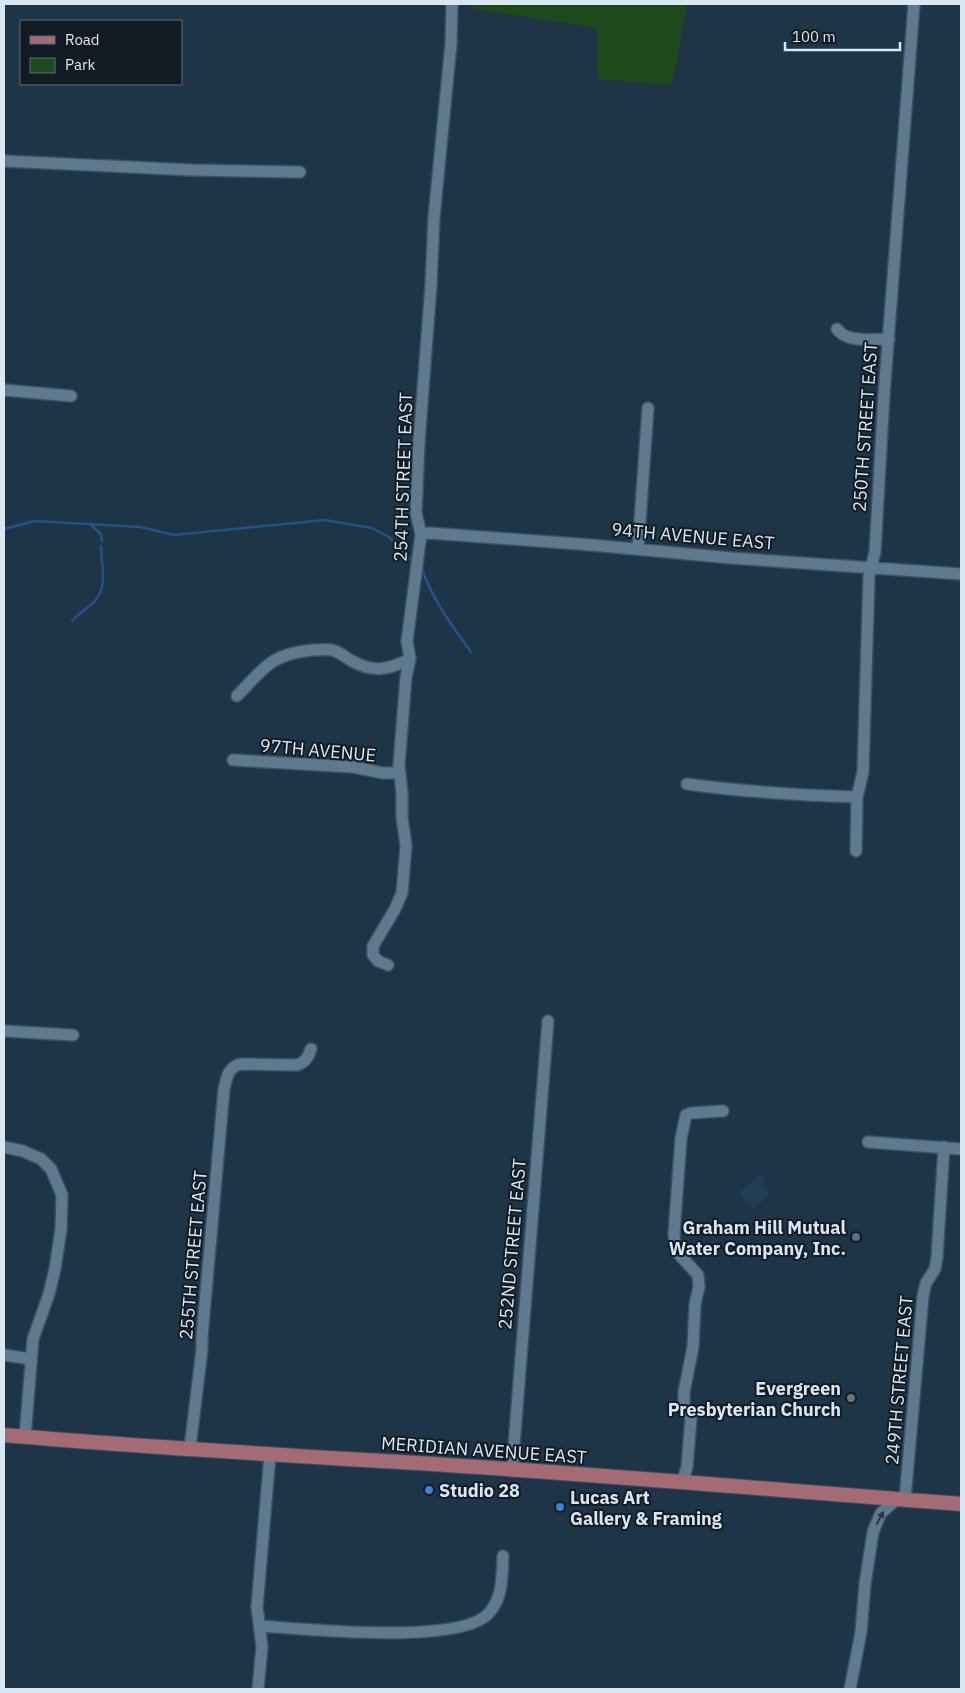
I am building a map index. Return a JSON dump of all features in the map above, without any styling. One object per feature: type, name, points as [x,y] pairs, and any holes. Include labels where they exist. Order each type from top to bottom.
[{"type":"main road","name":"MERIDIAN AVENUE EAST","points":[[4,1435],[270,1455],[512,1470],[961,1504]]},
{"type":"street","name":"254TH STREET EAST","points":[[388,964],[378,961],[373,955],[374,946],[402,893],[406,846],[402,817],[400,773],[402,727],[406,677],[410,659],[407,642],[421,534],[416,513],[419,442],[431,285],[434,217],[451,44],[452,4]]},
{"type":"street","name":"250TH STREET EAST","points":[[856,851],[857,797],[863,772],[869,576],[875,552],[888,339],[914,4]]},
{"type":"street","points":[[4,161],[192,170],[300,172]]},
{"type":"street","points":[[837,329],[849,337],[888,339]]},
{"type":"street","points":[[4,390],[70,396]]},
{"type":"street","points":[[638,549],[648,408]]},
{"type":"street","name":"94TH AVENUE EAST","points":[[421,534],[429,533],[731,558],[961,574]]},
{"type":"street","points":[[236,696],[265,667],[276,659],[300,651],[336,651],[365,667],[373,668],[392,668],[410,659]]},
{"type":"street","name":"97TH AVENUE","points":[[233,760],[352,767],[383,773],[400,773]]},
{"type":"street","points":[[687,784],[714,788],[857,797]]},
{"type":"street","name":"252ND STREET EAST","points":[[512,1470],[548,1021]]},
{"type":"street","points":[[4,1031],[73,1035]]},
{"type":"street","name":"255TH STREET EAST","points":[[190,1448],[202,1349],[224,1089],[228,1073],[233,1067],[241,1064],[297,1065],[306,1061],[311,1049]]},
{"type":"street","points":[[682,1483],[686,1467],[691,1418],[684,1405],[684,1392],[693,1347],[695,1304],[699,1287],[698,1275],[682,1257],[675,1245],[675,1203],[682,1138],[686,1115],[691,1113],[723,1112]]},
{"type":"street","points":[[868,1142],[961,1149]]},
{"type":"street","points":[[4,1147],[23,1151],[40,1159],[51,1169],[62,1195],[55,1269],[49,1294],[33,1340],[26,1437]]},
{"type":"street","name":"249TH STREET EAST","points":[[901,1499],[921,1310],[926,1283],[935,1269],[937,1257],[944,1148]]},
{"type":"street","points":[[4,1355],[31,1359]]},
{"type":"street","points":[[258,1689],[262,1647],[257,1606],[270,1455]]},
{"type":"street","points":[[850,1689],[861,1632],[865,1584],[875,1528],[881,1513],[901,1499]]},
{"type":"street","points":[[260,1626],[374,1632],[423,1632],[456,1629],[481,1619],[495,1605],[502,1581],[504,1556]]},
{"type":"shaded area","points":[[760,1175],[765,1180],[761,1184],[770,1194],[753,1209],[739,1193]]},
{"type":"green space","points":[[473,4],[687,4],[672,85],[597,79],[597,28],[473,9]]},
{"type":"waterway","points":[[4,529],[35,521],[140,527],[174,535],[325,520],[372,528],[389,537],[413,562]]},
{"type":"waterway","points":[[91,525],[101,534],[102,541]]},
{"type":"waterway","points":[[72,621],[93,603],[101,590],[103,583],[101,546]]},
{"type":"waterway","points":[[422,569],[437,602],[471,652]]},
{"type":"place","name":"Graham Hill Mutual Water Company, Inc.","points":[[856,1237]]},
{"type":"place","name":"Evergreen Presbyterian Church","points":[[851,1398]]},
{"type":"place","name":"Studio 28","points":[[429,1490]]},
{"type":"place","name":"Lucas Art Gallery & Framing","points":[[560,1507]]}]
